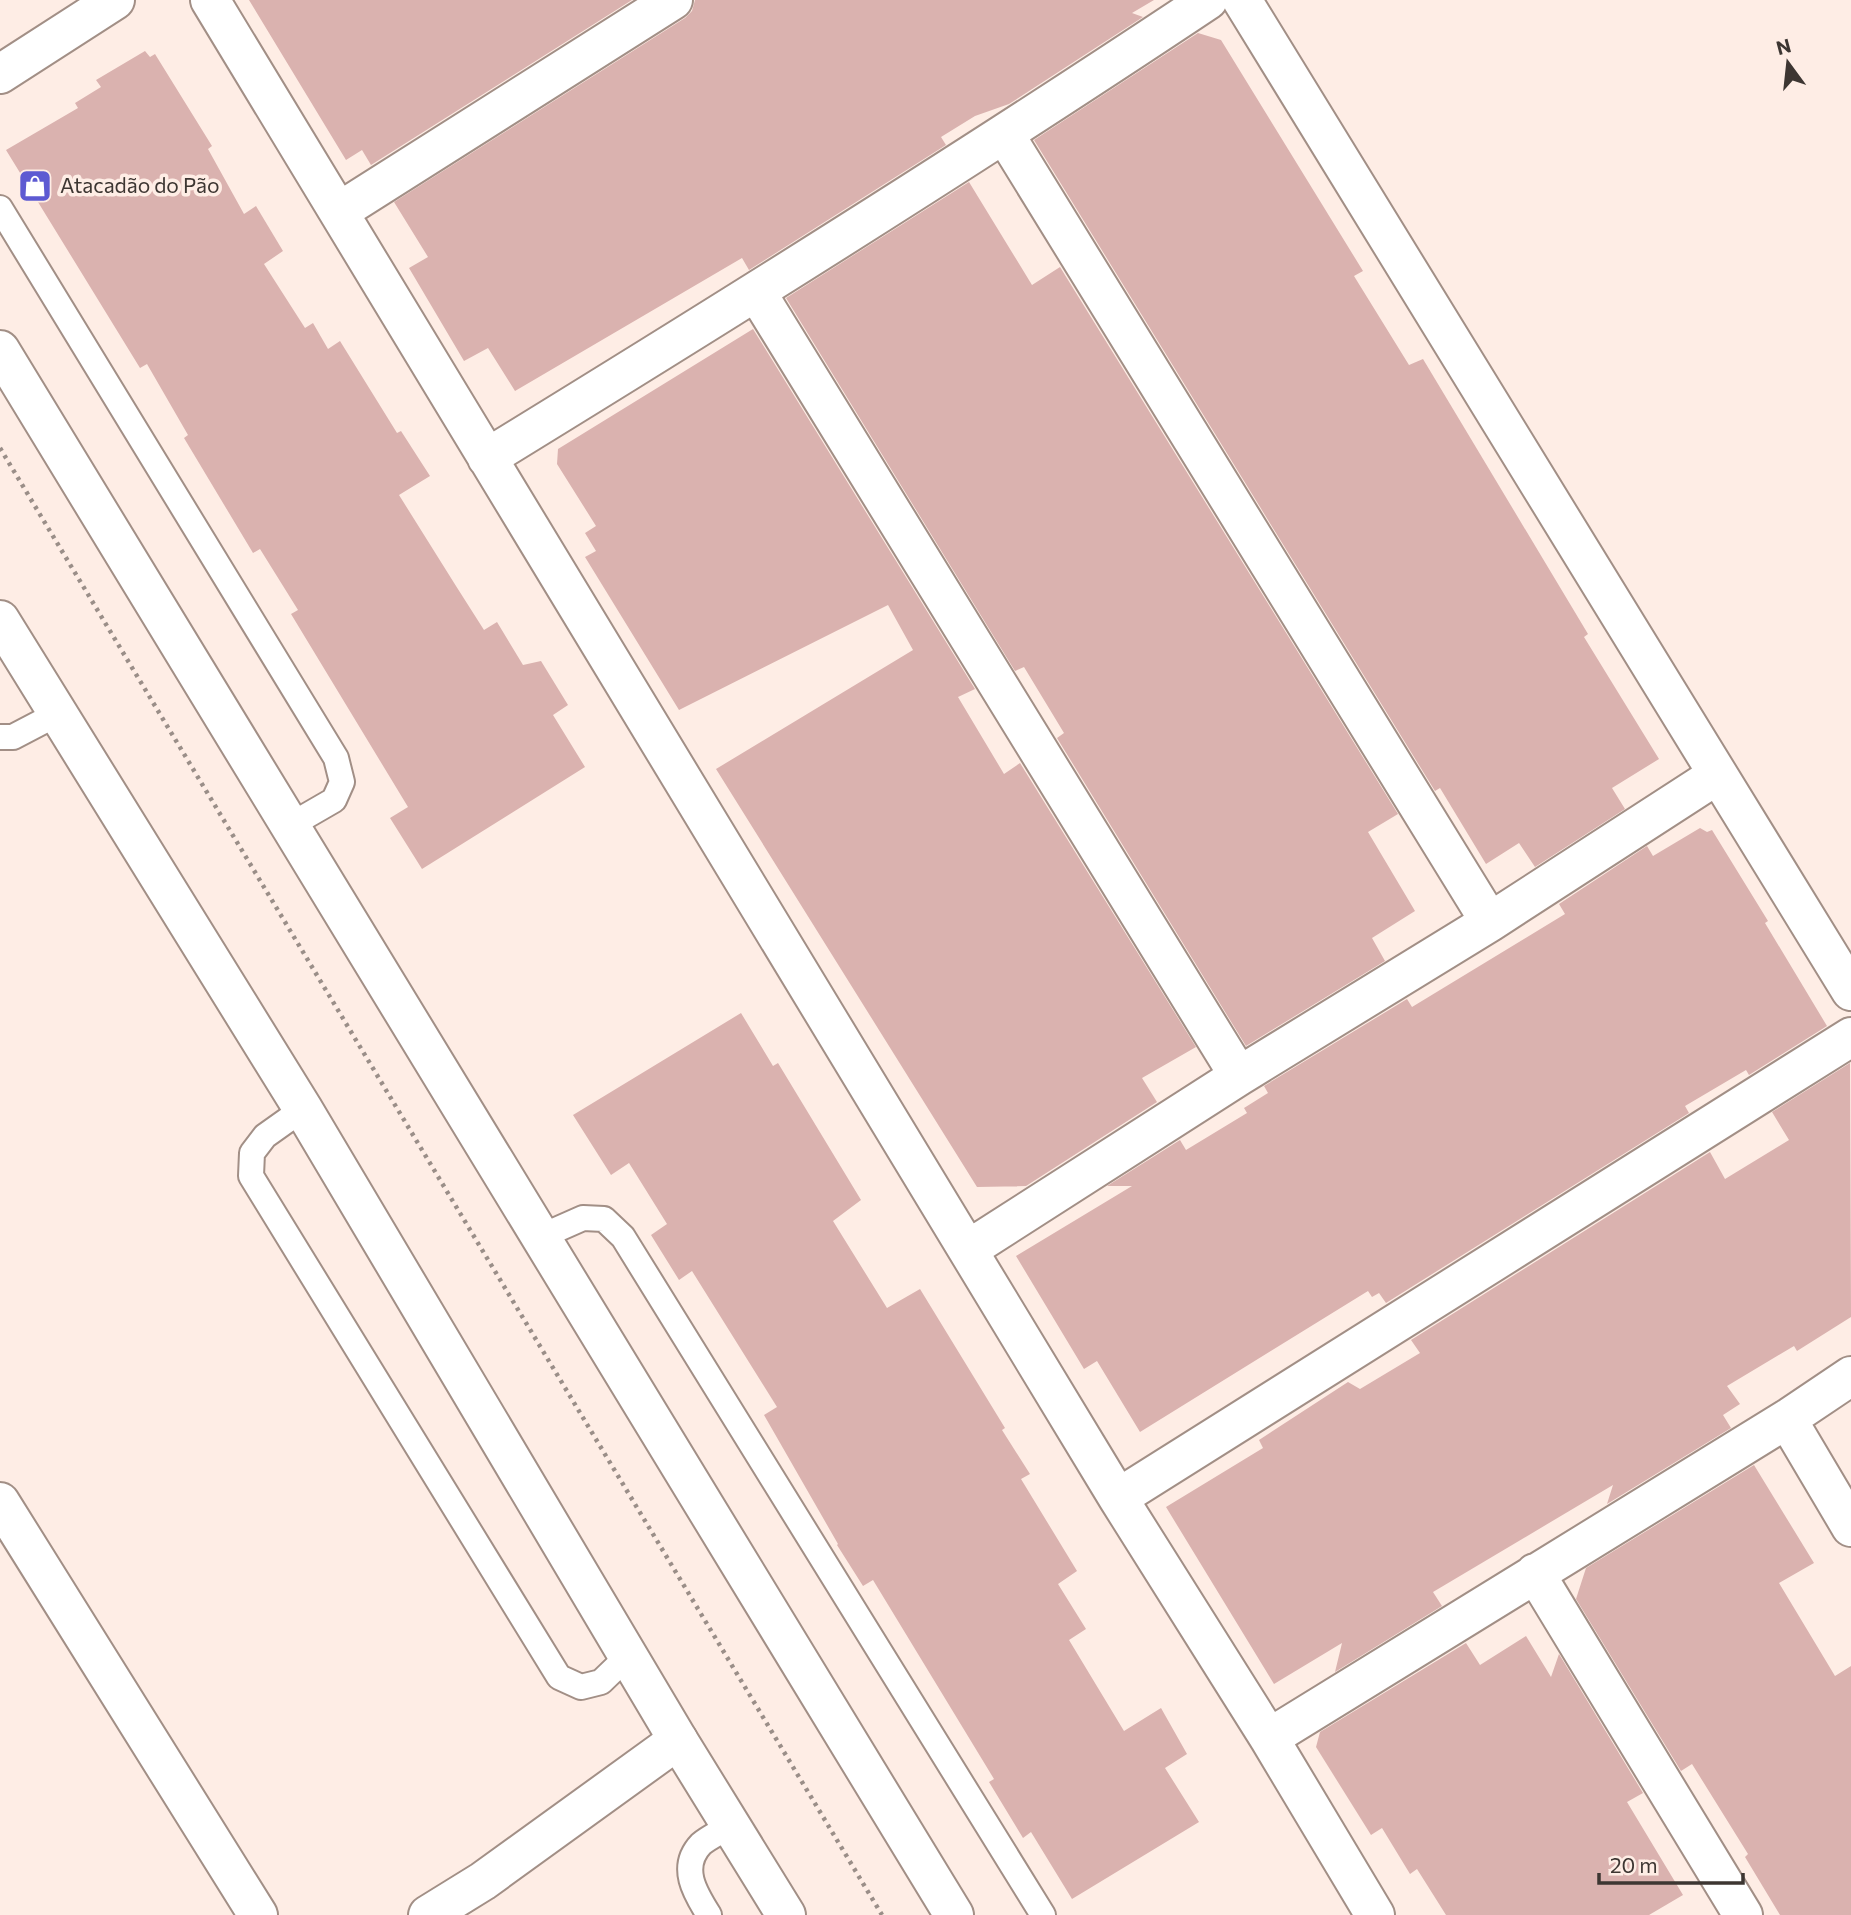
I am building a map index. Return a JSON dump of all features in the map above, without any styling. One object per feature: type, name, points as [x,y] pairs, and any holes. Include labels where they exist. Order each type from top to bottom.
[{"type":"street","points":[[0,75],[115,0]]},
{"type":"street","points":[[210,0],[1118,1498],[1269,1738],[1375,1915]]},
{"type":"street","points":[[340,211],[673,0]]},
{"type":"street","points":[[486,458],[757,293],[1005,135],[1208,0]]},
{"type":"street","points":[[1242,0],[1851,991]]},
{"type":"street","points":[[1005,135],[1490,922]]},
{"type":"street","points":[[757,293],[1240,1076]]},
{"type":"street","points":[[0,350],[954,1915]]},
{"type":"street","points":[[0,621],[303,1109],[678,1740],[786,1915]]},
{"type":"street","points":[[969,1249],[1240,1076],[1490,922],[1717,775]]},
{"type":"street","points":[[1118,1498],[1851,1037]]},
{"type":"street","points":[[1269,1738],[1787,1419],[1851,1376]]},
{"type":"street","points":[[1787,1419],[1851,1527]]},
{"type":"street","points":[[0,1502],[258,1915]]},
{"type":"street","points":[[1535,1573],[1743,1915]]},
{"type":"street","points":[[428,1915],[483,1881],[678,1740]]},
{"type":"lane","points":[[0,208],[336,758],[342,782],[334,800],[289,826]]},
{"type":"lane","points":[[0,737],[13,737],[58,714]]},
{"type":"lane","points":[[303,1109],[265,1136],[252,1153],[251,1176],[559,1677],[581,1687],[601,1682],[629,1655]]},
{"type":"lane","points":[[540,1237],[583,1218],[604,1219],[623,1237],[1043,1915]]},
{"type":"lane","points":[[709,1915],[693,1888],[690,1863],[701,1844],[730,1826]]},
{"type":"path","points":[[0,448],[882,1915]]},
{"type":"building","points":[[249,0],[632,0],[371,165],[362,150],[346,160]]},
{"type":"building","points":[[695,0],[1154,0],[1132,13],[1143,17],[1009,104],[975,116],[941,137],[946,145],[749,270],[742,258],[515,391],[488,348],[464,361],[409,268],[428,257],[394,202],[685,18],[692,11]]},
{"type":"building","points":[[1198,33],[1221,40],[1363,271],[1354,276],[1409,365],[1423,359],[1588,634],[1584,637],[1659,759],[1612,788],[1625,809],[1535,867],[1519,843],[1486,864],[1440,788],[1435,791],[1034,140]]},
{"type":"building","points":[[145,51],[150,57],[155,54],[212,146],[208,149],[244,214],[256,206],[283,251],[264,264],[305,328],[313,323],[328,349],[340,341],[397,433],[401,431],[430,476],[399,495],[484,630],[497,622],[523,665],[541,661],[568,705],[553,715],[585,767],[422,869],[390,818],[408,807],[291,614],[298,610],[260,549],[253,553],[184,438],[188,435],[147,364],[140,368],[6,150],[78,108],[75,103],[101,87],[96,80]]},
{"type":"building","points":[[969,182],[1032,285],[1060,267],[1398,814],[1368,832],[1415,911],[1372,938],[1385,961],[1246,1046],[1057,738],[1064,733],[1024,667],[1015,671],[786,298]]},
{"type":"building","points":[[753,329],[975,689],[958,697],[1004,774],[1020,763],[1196,1047],[1142,1078],[1157,1102],[1026,1186],[977,1187],[716,769],[913,650],[888,605],[679,710],[585,557],[596,551],[585,533],[596,526],[557,464],[558,449]]},
{"type":"building","points":[[1700,828],[1707,832],[1712,830],[1768,921],[1765,923],[1827,1026],[1749,1075],[1746,1070],[1685,1106],[1689,1113],[1386,1303],[1379,1293],[1372,1297],[1368,1291],[1140,1432],[1097,1361],[1084,1369],[1016,1256],[1132,1186],[1107,1186],[1180,1140],[1186,1150],[1247,1113],[1244,1108],[1268,1093],[1264,1086],[1407,999],[1412,1007],[1565,914],[1559,904],[1647,846],[1653,856]]},
{"type":"building","points":[[741,1013],[773,1066],[778,1063],[861,1200],[833,1221],[887,1308],[920,1289],[1030,1474],[1021,1479],[1077,1571],[1058,1584],[1086,1629],[1069,1640],[1124,1731],[1161,1708],[1187,1754],[1165,1768],[1199,1822],[1072,1899],[1031,1832],[1023,1838],[989,1782],[994,1779],[873,1580],[863,1586],[837,1545],[764,1415],[777,1407],[692,1271],[679,1280],[651,1235],[667,1224],[629,1163],[611,1175],[573,1115]]},
{"type":"building","points":[[1850,1063],[1851,1317],[1797,1351],[1794,1346],[1727,1386],[1740,1404],[1723,1415],[1731,1428],[1607,1504],[1613,1485],[1433,1592],[1442,1606],[1335,1672],[1342,1643],[1274,1684],[1166,1507],[1263,1448],[1259,1440],[1348,1382],[1360,1389],[1420,1353],[1411,1340],[1710,1152],[1725,1179],[1789,1140],[1772,1112]]},
{"type":"building","points":[[1754,1465],[1814,1563],[1779,1583],[1835,1676],[1851,1666],[1851,1915],[1780,1915],[1745,1857],[1748,1854],[1692,1764],[1681,1771],[1576,1599],[1586,1568]]},
{"type":"building","points":[[1526,1636],[1551,1677],[1559,1654],[1643,1793],[1627,1802],[1683,1895],[1649,1915],[1446,1915],[1417,1869],[1410,1874],[1382,1828],[1371,1835],[1316,1747],[1320,1732],[1466,1643],[1480,1665]]},
{"type":"place","name":"Atacadão do Pão","points":[[35,186]]}]
